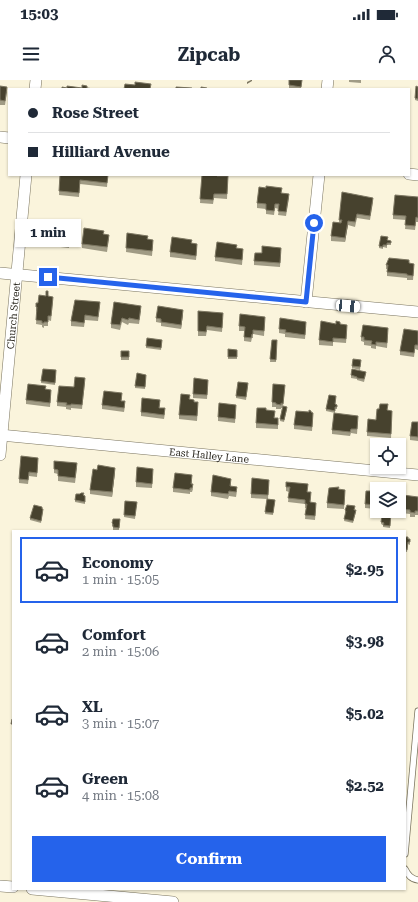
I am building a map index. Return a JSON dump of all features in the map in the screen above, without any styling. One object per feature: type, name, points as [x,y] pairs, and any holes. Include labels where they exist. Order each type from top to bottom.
[{"type":"street","name":"Church Street","points":[[0,455],[26,176]]},
{"type":"street","points":[[306,302],[319,176]]},
{"type":"street","points":[[0,273],[418,312]]},
{"type":"street","name":"East Halley Lane","points":[[1,435],[418,475]]},
{"type":"street","points":[[0,886],[12,887]]},
{"type":"street","points":[[39,890],[105,899],[173,902]]},
{"type":"lane","points":[[406,843],[418,711]]},
{"type":"lane","points":[[406,872],[413,879],[418,880]]},
{"type":"building","points":[[289,80],[302,80],[301,87],[289,85]]},
{"type":"building","points":[[135,82],[151,84],[150,88],[124,88],[125,84],[135,85]]},
{"type":"building","points":[[82,85],[87,86],[87,88],[82,88]]},
{"type":"building","points":[[0,86],[7,87],[5,101],[0,100]]},
{"type":"building","points":[[67,86],[82,88],[67,88]]},
{"type":"building","points":[[416,86],[418,87],[418,99],[415,98]]},
{"type":"building","points":[[60,176],[108,176],[107,183],[80,180],[79,193],[59,191]]},
{"type":"building","points":[[202,176],[228,176],[227,194],[214,194],[213,200],[200,199]]},
{"type":"building","points":[[266,186],[282,188],[281,193],[289,194],[286,212],[278,211],[279,204],[275,204],[274,211],[266,210],[266,204],[257,203],[259,187],[266,188]]},
{"type":"building","points":[[342,192],[373,198],[370,216],[357,214],[355,222],[348,221],[345,238],[331,236],[333,222],[341,223],[342,220],[339,220]]},
{"type":"building","points":[[395,195],[418,197],[418,218],[416,217],[415,226],[405,225],[406,216],[393,215]]},
{"type":"building","points":[[45,225],[64,228],[64,231],[70,232],[69,243],[43,241]]},
{"type":"building","points":[[84,228],[104,231],[103,234],[109,235],[107,247],[82,244]]},
{"type":"building","points":[[127,233],[148,236],[147,239],[153,240],[152,251],[126,248]]},
{"type":"building","points":[[381,236],[388,237],[387,240],[391,241],[391,243],[383,245],[383,247],[379,246]]},
{"type":"building","points":[[172,237],[192,240],[191,243],[197,244],[196,256],[170,252]]},
{"type":"building","points":[[217,242],[237,245],[236,248],[243,249],[242,260],[215,257]]},
{"type":"building","points":[[262,246],[281,248],[280,263],[254,261],[255,253],[262,253]]},
{"type":"building","points":[[389,258],[409,260],[409,263],[414,264],[413,276],[387,272],[388,265],[386,265]]},
{"type":"building","points":[[46,291],[48,291],[48,296],[53,297],[51,316],[48,316],[48,322],[42,323],[42,321],[36,320],[36,303],[38,303],[39,295],[46,296]]},
{"type":"building","points":[[75,300],[100,302],[98,317],[85,315],[84,323],[71,321]]},
{"type":"building","points":[[114,302],[141,306],[139,320],[129,318],[128,320],[122,318],[120,325],[111,324]]},
{"type":"building","points":[[158,306],[183,310],[181,325],[161,322],[161,319],[156,318]]},
{"type":"building","points":[[198,311],[223,313],[222,328],[207,326],[206,332],[198,331]]},
{"type":"building","points":[[240,314],[265,317],[264,331],[253,330],[251,338],[244,337],[245,327],[239,326]]},
{"type":"building","points":[[280,318],[306,322],[305,335],[285,332],[286,330],[279,329]]},
{"type":"building","points":[[321,321],[336,324],[336,321],[340,322],[340,324],[347,325],[346,339],[333,338],[333,342],[319,340]]},
{"type":"building","points":[[363,325],[388,328],[387,343],[376,342],[376,345],[371,344],[372,341],[364,340],[364,337],[361,337]]},
{"type":"building","points":[[404,329],[418,331],[418,345],[415,345],[414,353],[400,351]]},
{"type":"building","points":[[147,338],[162,340],[161,348],[146,346]]},
{"type":"building","points":[[272,340],[277,340],[276,360],[270,359]]},
{"type":"building","points":[[228,349],[237,350],[237,357],[228,357]]},
{"type":"building","points":[[121,351],[129,351],[129,357],[121,357]]},
{"type":"building","points":[[353,359],[361,360],[360,367],[352,366]]},
{"type":"building","points":[[43,369],[56,370],[55,383],[41,381]]},
{"type":"building","points":[[352,369],[366,372],[364,379],[351,375]]},
{"type":"building","points":[[137,373],[146,375],[145,387],[135,386]]},
{"type":"building","points":[[75,377],[85,378],[82,405],[66,405],[67,403],[57,402],[59,386],[74,387]]},
{"type":"building","points":[[194,378],[208,380],[207,395],[193,394]]},
{"type":"building","points":[[238,382],[248,383],[246,397],[236,396]]},
{"type":"building","points":[[28,384],[46,386],[45,389],[51,390],[50,403],[26,400]]},
{"type":"building","points":[[273,384],[285,385],[283,404],[281,403],[281,405],[272,402]]},
{"type":"building","points":[[104,391],[122,393],[121,401],[125,401],[124,408],[102,405]]},
{"type":"building","points":[[181,394],[190,395],[189,399],[194,400],[194,402],[198,402],[197,416],[179,415]]},
{"type":"building","points":[[329,395],[336,396],[335,404],[337,407],[335,407],[335,411],[326,409]]},
{"type":"building","points":[[142,398],[160,400],[159,408],[165,408],[164,415],[141,412]]},
{"type":"building","points":[[219,403],[236,405],[235,419],[218,417]]},
{"type":"building","points":[[380,404],[388,404],[387,410],[392,411],[391,434],[367,432],[368,419],[376,420],[377,409],[379,409]]},
{"type":"building","points":[[283,406],[287,407],[284,420],[280,419]]},
{"type":"building","points":[[257,408],[266,408],[266,410],[275,411],[274,418],[278,418],[278,425],[256,423]]},
{"type":"building","points":[[309,410],[313,413],[312,427],[294,425],[296,411],[309,412]]},
{"type":"building","points":[[334,413],[358,416],[357,429],[351,429],[350,432],[332,430]]},
{"type":"building","points":[[412,422],[418,422],[418,437],[410,436]]},
{"type":"building","points":[[21,456],[38,458],[37,473],[29,472],[28,480],[19,479]]},
{"type":"building","points":[[54,461],[77,463],[75,478],[58,476],[58,470],[54,469]]},
{"type":"building","points":[[98,465],[115,468],[112,492],[90,490],[93,469],[97,470]]},
{"type":"building","points":[[137,467],[153,469],[152,484],[136,482]]},
{"type":"building","points":[[175,473],[192,475],[191,484],[193,484],[190,490],[173,488]]},
{"type":"building","points":[[213,475],[231,479],[230,486],[237,487],[236,492],[229,491],[228,494],[211,492]]},
{"type":"building","points":[[252,478],[269,480],[268,495],[251,494]]},
{"type":"building","points":[[286,482],[308,484],[307,492],[311,492],[310,502],[316,503],[315,516],[305,515],[307,504],[305,504],[305,500],[288,498],[290,487],[286,487]]},
{"type":"building","points":[[339,487],[338,489],[345,490],[344,505],[327,503],[329,488]]},
{"type":"building","points":[[366,491],[370,491],[370,504],[365,504]]},
{"type":"building","points":[[84,493],[83,495],[85,496],[85,502],[75,500],[76,494]]},
{"type":"building","points":[[406,495],[418,497],[418,511],[415,511],[415,513],[410,512],[410,510],[406,510]]},
{"type":"building","points":[[267,499],[275,500],[273,513],[265,512]]},
{"type":"building","points":[[125,501],[137,502],[135,516],[124,515]]},
{"type":"building","points":[[34,505],[42,507],[43,509],[41,521],[30,518]]},
{"type":"building","points":[[347,505],[355,506],[354,510],[356,510],[353,521],[344,519]]},
{"type":"building","points":[[382,518],[391,518],[390,526],[383,525],[384,523],[381,522]]},
{"type":"building","points":[[113,519],[120,519],[119,528],[113,527]]},
{"type":"building","points":[[406,537],[408,537],[410,542],[408,542],[407,550]]},
{"type":"route","points":[[48,277],[306,302],[314,223]]}]
